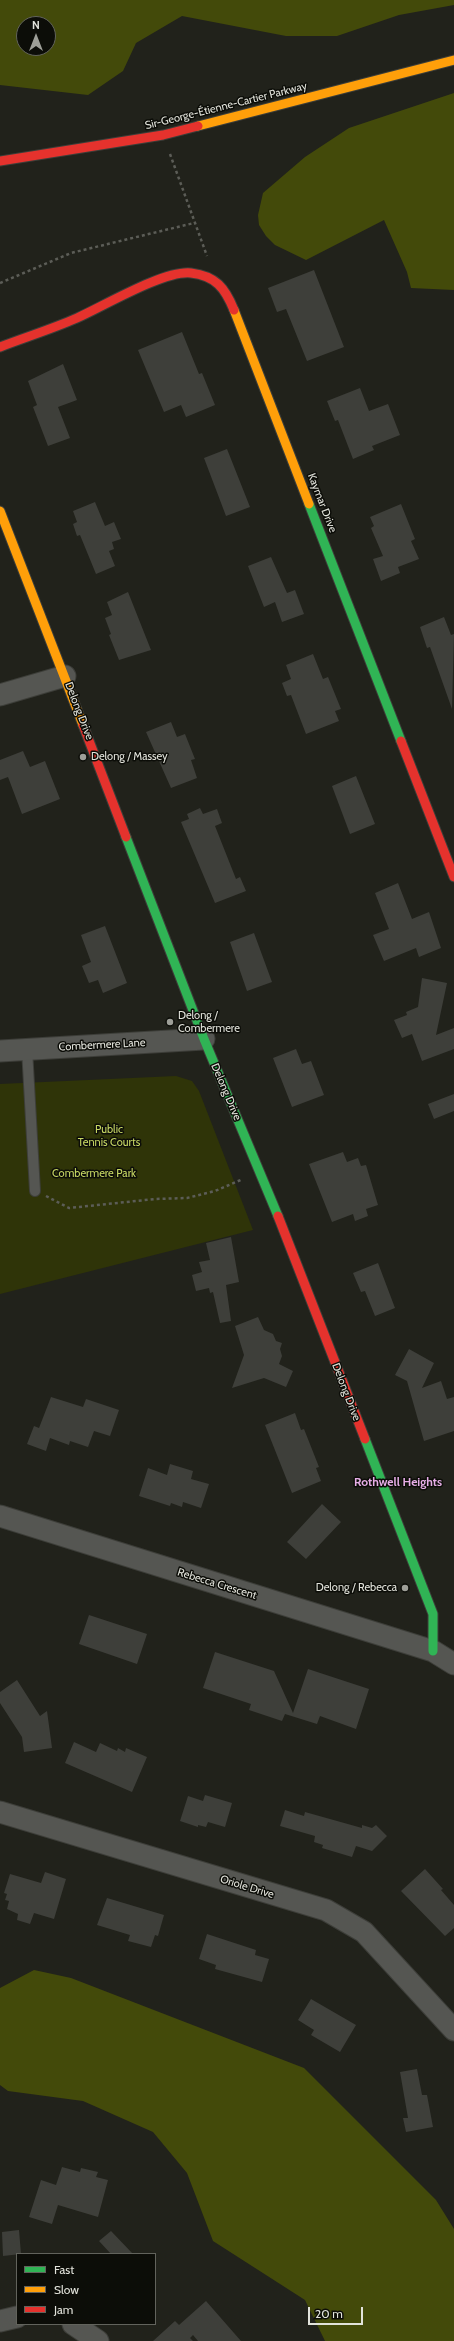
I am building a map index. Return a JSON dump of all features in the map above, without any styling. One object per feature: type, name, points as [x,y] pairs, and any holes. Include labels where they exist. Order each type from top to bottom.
[{"type":"street","name":"Sir-George-Étienne-Cartier Parkway","points":[[0,161],[163,135],[454,60]]},
{"type":"street","points":[[0,347],[77,318],[168,276],[190,273],[215,280]]},
{"type":"street","name":"Kaymar Drive","points":[[215,280],[227,293],[454,877]]},
{"type":"street","name":"Delong Drive","points":[[0,511],[204,1039],[260,1171],[433,1614],[433,1651]]},
{"type":"street","points":[[0,695],[65,676]]},
{"type":"street","name":"Combermere Lane","points":[[0,1051],[204,1039]]},
{"type":"street","name":"Rebecca Crescent","points":[[0,1516],[433,1651]]},
{"type":"street","points":[[433,1651],[454,1664]]},
{"type":"street","name":"Oriole Drive","points":[[0,1812],[326,1910],[364,1932],[454,2030]]},
{"type":"street","points":[[0,2321],[16,2317]]},
{"type":"street","points":[[74,2325],[98,2341]]},
{"type":"lane","points":[[27,1049],[35,1191]]},
{"type":"path","points":[[163,135],[215,280]]},
{"type":"path","points":[[0,282],[71,253],[194,223]]},
{"type":"path","points":[[35,1191],[69,1208],[155,1199],[187,1198],[215,1191],[260,1171]]},
{"type":"green space","points":[[0,0],[454,0],[454,5],[399,15],[337,36],[286,36],[182,16],[136,43],[123,71],[88,95],[0,85]]},
{"type":"green space","points":[[454,93],[454,290],[411,288],[407,272],[384,220],[306,260],[275,245],[266,236],[259,225],[258,215],[263,193],[305,157],[349,128]]},
{"type":"green space","name":"Combermere Park","points":[[176,1076],[192,1081],[199,1091],[253,1230],[0,1294],[0,1084]]},
{"type":"green space","points":[[34,1970],[71,1978],[304,2068],[436,2200],[454,2229],[454,2341],[325,2341],[305,2300],[213,2241],[187,2173],[153,2132],[83,2101],[8,2091],[0,2085],[0,1988]]},
{"type":"building","points":[[314,270],[344,347],[307,361],[286,309],[277,312],[268,288]]},
{"type":"building","points":[[182,332],[199,374],[202,373],[215,405],[186,417],[181,405],[164,412],[138,350]]},
{"type":"building","points":[[63,364],[77,400],[58,407],[70,438],[48,446],[33,407],[37,405],[28,381]]},
{"type":"building","points":[[360,388],[369,411],[388,404],[400,435],[372,446],[374,450],[353,459],[338,420],[335,421],[327,401]]},
{"type":"building","points":[[227,449],[250,507],[226,516],[204,458]]},
{"type":"building","points":[[95,502],[105,526],[114,522],[121,539],[112,542],[114,549],[109,551],[115,566],[96,574],[80,535],[77,536],[73,524],[77,522],[73,511]]},
{"type":"building","points":[[401,504],[415,539],[411,541],[419,559],[398,567],[400,573],[381,581],[373,559],[383,556],[371,528],[374,526],[370,517]]},
{"type":"building","points":[[271,557],[287,593],[295,590],[304,614],[282,622],[275,602],[264,607],[248,566]]},
{"type":"building","points":[[128,592],[151,650],[119,660],[109,635],[111,634],[105,618],[112,615],[107,602]]},
{"type":"building","points":[[444,617],[451,635],[454,634],[452,709],[430,647],[427,648],[420,627]]},
{"type":"building","points":[[313,654],[323,679],[328,677],[341,709],[335,711],[339,721],[306,734],[291,695],[287,696],[282,683],[291,679],[286,665]]},
{"type":"building","points":[[171,722],[177,737],[185,734],[195,759],[191,760],[197,778],[171,788],[146,732]]},
{"type":"building","points":[[23,751],[30,767],[45,761],[60,799],[22,814],[8,777],[0,780],[0,760]]},
{"type":"building","points":[[356,776],[375,824],[350,834],[332,786]]},
{"type":"building","points":[[200,808],[203,814],[217,809],[222,823],[215,826],[236,879],[240,877],[246,891],[215,903],[181,822],[189,819],[187,814]]},
{"type":"building","points":[[398,883],[412,919],[429,912],[441,948],[419,957],[416,948],[384,961],[373,935],[389,929],[375,893]]},
{"type":"building","points":[[105,926],[127,983],[103,993],[98,980],[89,983],[82,966],[91,962],[81,935]]},
{"type":"building","points":[[254,933],[272,982],[247,991],[230,942]]},
{"type":"building","points":[[422,978],[447,983],[436,1035],[454,1028],[454,1049],[422,1061],[412,1034],[402,1038],[394,1020],[407,1015],[406,1012],[418,1007]]},
{"type":"building","points":[[296,1049],[302,1064],[311,1061],[324,1095],[292,1107],[273,1058]]},
{"type":"building","points":[[454,1094],[454,1111],[434,1119],[428,1104]]},
{"type":"building","points":[[343,1152],[347,1162],[358,1158],[361,1166],[366,1165],[378,1205],[366,1209],[368,1216],[355,1221],[353,1214],[332,1222],[309,1164]]},
{"type":"building","points":[[231,1237],[239,1282],[226,1285],[231,1321],[220,1323],[213,1292],[210,1293],[209,1288],[196,1291],[192,1275],[202,1272],[199,1262],[210,1260],[206,1243]]},
{"type":"building","points":[[378,1263],[395,1308],[375,1316],[365,1291],[361,1292],[353,1273]]},
{"type":"building","points":[[258,1317],[264,1330],[273,1334],[276,1341],[282,1343],[280,1349],[282,1356],[279,1364],[293,1371],[286,1387],[264,1378],[232,1388],[244,1355],[235,1326]]},
{"type":"building","points":[[409,1349],[434,1363],[422,1388],[441,1381],[447,1399],[454,1397],[454,1431],[424,1441],[407,1381],[395,1375]]},
{"type":"building","points":[[51,1397],[83,1407],[86,1399],[119,1410],[110,1436],[94,1431],[88,1447],[70,1441],[69,1445],[50,1438],[46,1451],[27,1444],[34,1426],[39,1428]]},
{"type":"building","points":[[295,1413],[301,1430],[304,1429],[319,1467],[316,1468],[321,1481],[292,1493],[265,1425]]},
{"type":"building","points":[[170,1464],[193,1471],[191,1479],[209,1484],[201,1508],[183,1502],[182,1507],[171,1503],[170,1506],[139,1496],[148,1468],[167,1475]]},
{"type":"building","points":[[322,1504],[341,1522],[306,1559],[287,1542]]},
{"type":"building","points":[[89,1615],[147,1634],[137,1664],[79,1644]]},
{"type":"building","points":[[215,1652],[274,1671],[293,1713],[308,1669],[369,1689],[356,1729],[320,1716],[317,1724],[285,1714],[282,1721],[249,1710],[251,1704],[203,1688]]},
{"type":"building","points":[[17,1680],[40,1716],[47,1711],[52,1748],[24,1752],[22,1737],[0,1703],[0,1692]]},
{"type":"building","points":[[74,1742],[96,1752],[100,1743],[117,1751],[118,1748],[125,1752],[126,1748],[147,1757],[132,1792],[65,1763]]},
{"type":"building","points":[[205,1795],[232,1803],[225,1827],[208,1822],[206,1827],[198,1825],[198,1827],[180,1821],[188,1796],[203,1801]]},
{"type":"building","points":[[285,1810],[304,1816],[305,1812],[362,1828],[362,1825],[372,1828],[376,1825],[387,1836],[372,1851],[356,1846],[352,1857],[322,1848],[323,1845],[314,1842],[315,1836],[280,1826]]},
{"type":"building","points":[[425,1869],[443,1889],[441,1890],[454,1905],[454,1928],[445,1936],[401,1891]]},
{"type":"building","points":[[45,1872],[66,1879],[54,1919],[34,1913],[30,1924],[17,1920],[18,1914],[7,1909],[9,1901],[5,1900],[7,1894],[4,1893],[10,1874],[41,1883]]},
{"type":"building","points":[[107,1898],[164,1915],[158,1936],[155,1935],[151,1947],[128,1941],[130,1935],[97,1925]]},
{"type":"building","points":[[207,1934],[256,1950],[255,1955],[269,1959],[262,1982],[215,1969],[216,1965],[199,1959]]},
{"type":"building","points":[[311,1999],[356,2025],[340,2052],[311,2035],[314,2030],[298,2020]]},
{"type":"building","points":[[417,2069],[422,2095],[427,2095],[433,2127],[406,2132],[403,2118],[408,2118],[400,2072]]},
{"type":"building","points":[[62,2167],[80,2172],[81,2168],[98,2172],[96,2177],[108,2180],[98,2217],[58,2205],[52,2224],[29,2217],[41,2180],[56,2185]]},
{"type":"building","points":[[19,2230],[21,2253],[3,2256],[2,2232]]},
{"type":"building","points":[[111,2231],[132,2253],[110,2253],[99,2241]]},
{"type":"building","points":[[206,2301],[241,2341],[198,2341],[193,2335],[190,2338],[193,2341],[153,2341],[175,2321],[179,2325]]},
{"type":"traffic: fast","points":[[309,504],[401,741]]},
{"type":"traffic: fast","points":[[126,837],[204,1039],[278,1216]]},
{"type":"traffic: fast","points":[[365,1439],[433,1614],[433,1651]]},
{"type":"traffic: slow","points":[[198,126],[454,60]]},
{"type":"traffic: slow","points":[[234,310],[309,504]]},
{"type":"traffic: slow","points":[[0,511],[83,725]]},
{"type":"traffic: jam","points":[[0,161],[163,135],[198,126]]},
{"type":"traffic: jam","points":[[0,347],[77,318],[150,283],[179,274],[191,273],[213,280],[223,289],[234,310]]},
{"type":"traffic: jam","points":[[83,725],[126,837]]},
{"type":"traffic: jam","points":[[401,741],[454,877]]},
{"type":"traffic: jam","points":[[278,1216],[365,1439]]},
{"type":"place","name":"Delong / Massey","points":[[83,757]]},
{"type":"place","name":"Delong / Combermere","points":[[170,1022]]},
{"type":"place","name":"Delong / Rebecca","points":[[405,1588]]},
{"type":"district","name":"Rothwell Heights","points":[[398,1482]]},
{"type":"park label","name":"Public Tennis Courts","points":[[109,1136]]}]
